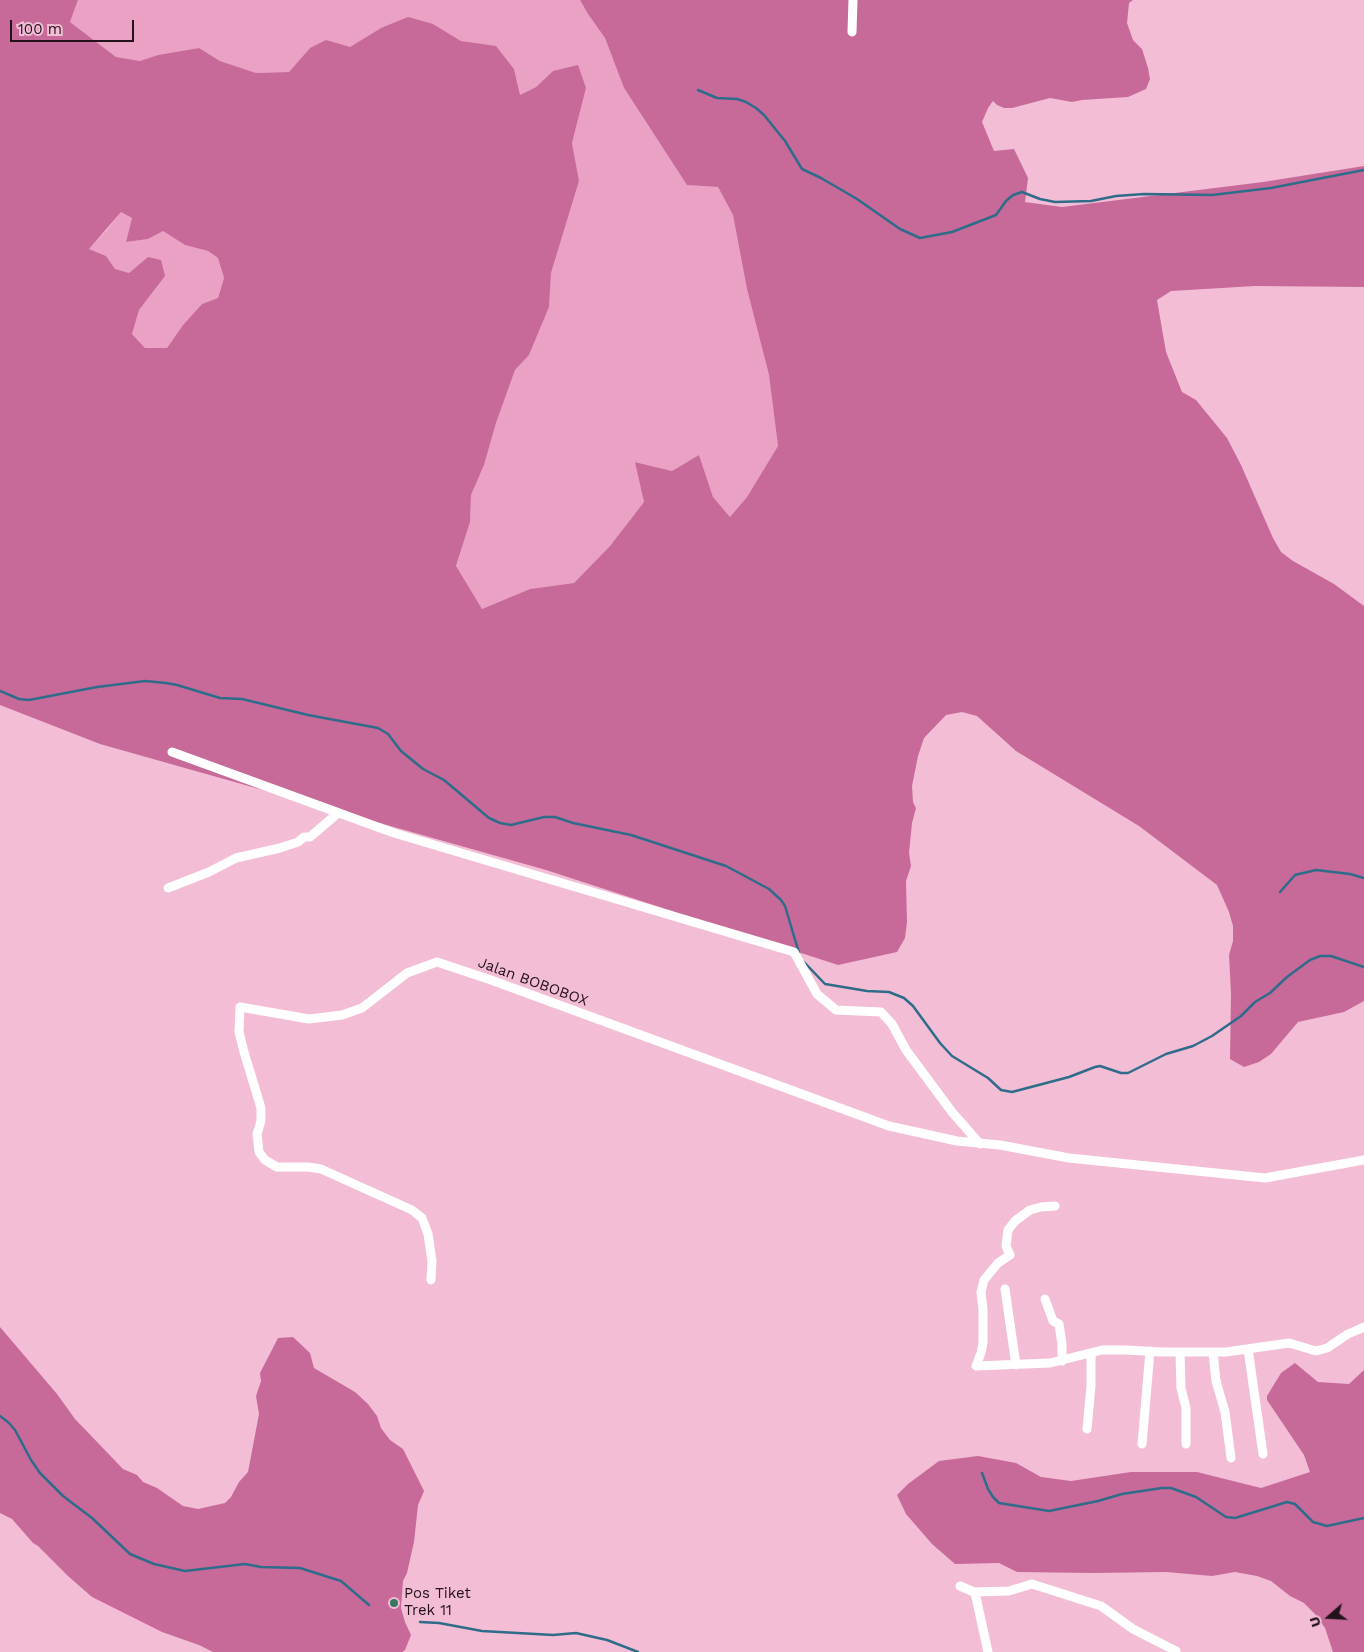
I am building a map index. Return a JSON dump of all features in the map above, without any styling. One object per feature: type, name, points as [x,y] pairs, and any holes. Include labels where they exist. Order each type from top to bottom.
[{"type":"street","points":[[852,0],[852,32]]},
{"type":"street","points":[[172,752],[394,833],[794,952],[817,994],[836,1010],[881,1012],[892,1024],[906,1050],[952,1112],[980,1144]]},
{"type":"street","points":[[168,888],[209,872],[236,858],[280,848],[298,842],[304,837],[310,837],[338,813]]},
{"type":"street","name":"Jalan BOBOBOX","points":[[431,1280],[432,1261],[428,1234],[422,1218],[412,1210],[321,1169],[308,1166],[277,1167],[264,1160],[259,1152],[257,1134],[261,1121],[261,1108],[239,1032],[240,1007],[309,1019],[342,1015],[362,1008],[407,972],[437,962],[492,980],[889,1126],[957,1142],[1000,1146],[1069,1158],[1265,1178],[1364,1160]]},
{"type":"street","points":[[1055,1206],[1030,1210],[1015,1221],[1008,1230],[1006,1246],[1010,1255],[998,1263],[984,1280],[981,1292],[983,1309],[982,1343],[981,1353],[976,1366],[1062,1361],[1102,1350],[1213,1352],[1290,1343],[1311,1350],[1321,1350],[1364,1327]]},
{"type":"street","points":[[1005,1289],[1016,1365]]},
{"type":"street","points":[[1045,1299],[1053,1321],[1059,1324],[1062,1361]]},
{"type":"street","points":[[1245,1349],[1263,1454]]},
{"type":"street","points":[[1142,1444],[1150,1351]]},
{"type":"street","points":[[1180,1352],[1181,1388],[1186,1408],[1186,1444]]},
{"type":"street","points":[[1213,1352],[1216,1380],[1225,1412],[1231,1458]]},
{"type":"street","points":[[1087,1430],[1091,1386],[1090,1353]]},
{"type":"street","points":[[960,1586],[974,1592],[1009,1591],[1032,1584],[1101,1606],[1133,1629],[1176,1651]]},
{"type":"street","points":[[974,1592],[978,1602],[988,1652]]},
{"type":"shaded area","points":[[0,0],[78,0],[70,22],[116,57],[140,61],[158,55],[199,48],[220,61],[256,73],[289,72],[310,48],[326,40],[350,47],[381,28],[408,17],[433,24],[461,41],[496,46],[514,69],[520,95],[536,87],[553,71],[578,65],[586,88],[572,143],[579,181],[551,273],[549,307],[529,355],[515,370],[496,423],[484,465],[471,495],[470,522],[456,566],[482,609],[530,589],[574,583],[610,546],[644,502],[635,462],[672,471],[699,455],[713,497],[730,517],[747,497],[778,446],[769,375],[747,289],[733,215],[718,187],[687,185],[624,88],[605,38],[580,0],[1133,0],[1129,3],[1127,23],[1133,40],[1142,49],[1148,68],[1150,79],[1146,89],[1128,97],[1072,102],[1050,98],[1012,108],[1004,108],[993,101],[988,108],[982,122],[994,151],[1014,149],[1028,178],[1025,202],[1062,207],[1263,182],[1364,166],[1364,287],[1255,286],[1171,291],[1157,300],[1166,352],[1182,392],[1196,400],[1227,438],[1281,552],[1293,561],[1334,584],[1364,606],[1364,1001],[1344,1012],[1298,1022],[1271,1054],[1259,1062],[1244,1067],[1230,1059],[1231,993],[1229,955],[1233,941],[1233,926],[1217,885],[1139,826],[1016,751],[977,716],[962,712],[946,715],[924,738],[918,756],[912,786],[913,802],[916,808],[912,823],[909,853],[911,866],[906,881],[907,922],[905,938],[897,952],[838,965],[546,870],[100,744],[0,705]],"holes":[[[121,212],[132,218],[126,242],[148,239],[163,231],[185,245],[208,251],[218,258],[224,278],[218,298],[202,304],[183,325],[167,348],[145,348],[132,334],[139,310],[165,276],[161,260],[148,257],[129,273],[115,269],[106,256],[89,249]]]},
{"type":"shaded area","points":[[78,0],[580,0],[605,38],[624,88],[687,185],[718,187],[733,215],[747,289],[769,375],[778,446],[747,497],[730,517],[713,497],[699,455],[672,471],[636,462],[644,502],[610,546],[574,583],[530,589],[482,609],[456,567],[470,522],[471,495],[484,465],[496,423],[515,370],[529,355],[549,307],[551,273],[579,181],[572,143],[586,88],[553,71],[536,87],[520,95],[514,69],[496,47],[461,41],[433,24],[381,28],[350,47],[310,48],[289,72],[256,73],[220,61],[199,48],[158,55],[140,61],[116,57],[70,22]]},
{"type":"shaded area","points":[[121,212],[132,218],[126,242],[148,239],[163,231],[185,245],[208,251],[218,258],[224,278],[218,298],[202,304],[183,325],[167,348],[145,348],[132,334],[139,310],[164,276],[148,257],[129,273],[115,270],[106,256],[89,249]]},
{"type":"shaded area","points":[[0,1327],[57,1394],[75,1419],[123,1469],[137,1475],[143,1482],[157,1488],[183,1506],[198,1509],[225,1503],[248,1472],[259,1414],[256,1396],[261,1381],[260,1373],[278,1338],[293,1337],[310,1353],[314,1368],[355,1392],[368,1404],[390,1440],[403,1449],[424,1491],[418,1505],[414,1542],[407,1573],[403,1581],[401,1608],[411,1635],[405,1650],[402,1652],[213,1652],[162,1632],[92,1597],[33,1543],[12,1519],[0,1513]]},
{"type":"shaded area","points":[[1295,1363],[1318,1382],[1349,1384],[1364,1370],[1364,1652],[1333,1652],[1325,1628],[1304,1603],[1290,1596],[1271,1581],[1257,1576],[1235,1572],[1212,1576],[1166,1572],[1017,1572],[999,1563],[955,1564],[932,1544],[906,1514],[897,1495],[908,1484],[939,1461],[978,1456],[1016,1463],[1041,1477],[1071,1481],[1131,1472],[1197,1472],[1261,1488],[1310,1472],[1304,1455],[1267,1400],[1267,1396],[1281,1373]]},
{"type":"waterway","points":[[698,90],[717,98],[737,99],[756,108],[785,141],[802,169],[857,199],[900,229],[920,238],[952,232],[996,215],[1006,201],[1013,195],[1022,192],[1055,202],[1091,201],[1116,196],[1144,194],[1212,195],[1271,188],[1364,170]]},
{"type":"waterway","points":[[0,691],[19,699],[29,700],[97,687],[145,681],[166,683],[220,698],[242,699],[308,715],[378,728],[388,734],[401,751],[423,769],[444,780],[489,818],[500,823],[511,825],[544,817],[555,817],[573,823],[631,835],[726,866],[769,889],[781,900],[785,906],[799,953]]},
{"type":"waterway","points":[[1280,892],[1295,875],[1316,870],[1350,874],[1364,878]]},
{"type":"waterway","points":[[804,962],[825,984],[867,991],[889,992],[904,998],[913,1006],[952,1056],[988,1078],[1001,1090],[1012,1092],[1069,1077],[1100,1066],[1121,1073],[1128,1073],[1166,1054],[1193,1046],[1212,1036],[1241,1016],[1255,1002],[1270,993],[1287,977],[1310,960],[1320,956],[1331,956],[1364,967]]},
{"type":"waterway","points":[[0,1416],[15,1430],[40,1473],[63,1496],[92,1518],[130,1554],[154,1564],[185,1571],[245,1564],[261,1567],[300,1568],[341,1581],[369,1605]]},
{"type":"waterway","points":[[982,1473],[988,1489],[999,1503],[1049,1511],[1122,1494],[1171,1488],[1196,1497],[1226,1517],[1235,1518],[1287,1502],[1295,1504],[1313,1522],[1327,1526],[1364,1518]]},
{"type":"waterway","points":[[420,1622],[439,1623],[482,1631],[553,1635],[576,1633],[607,1640],[638,1652]]},
{"type":"place","name":"Pos Tiket Trek 11","points":[[394,1603]]}]
